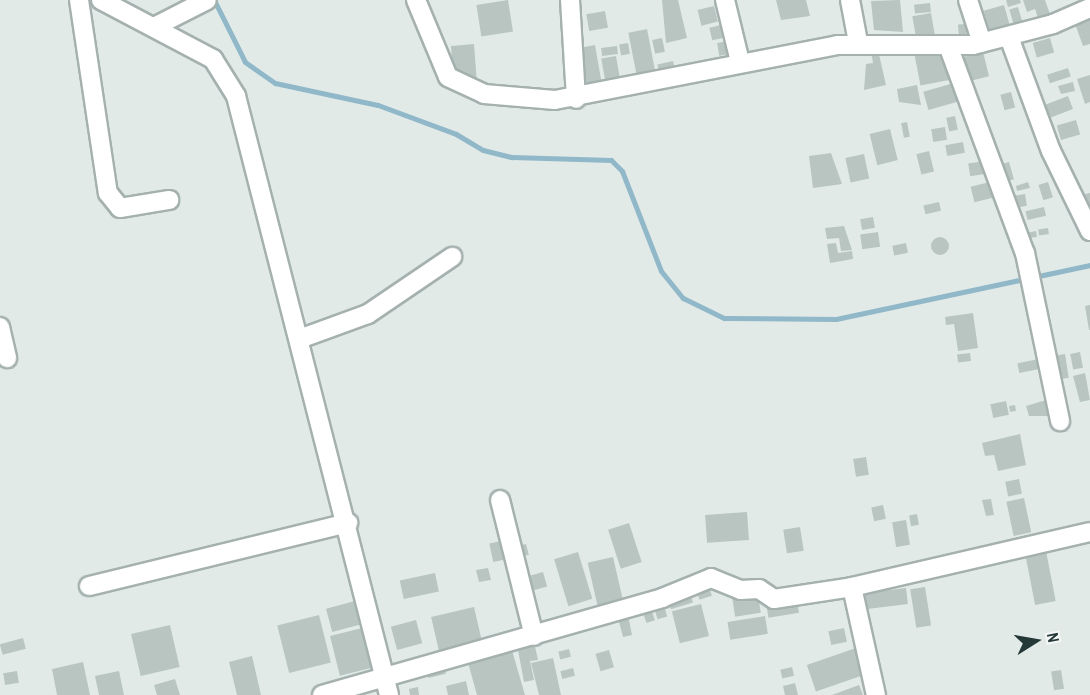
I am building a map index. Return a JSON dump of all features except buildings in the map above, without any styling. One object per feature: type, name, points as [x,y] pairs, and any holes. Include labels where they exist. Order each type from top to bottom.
[{"type":"street","points":[[79,0],[112,202],[132,207],[169,200]]},
{"type":"street","points":[[101,0],[156,26],[213,59],[236,96],[302,338],[389,695]]},
{"type":"street","points":[[416,0],[448,77],[464,88],[522,99],[576,99],[740,62],[858,42],[949,48],[982,43],[1009,37],[1090,8]]},
{"type":"street","points":[[570,0],[576,99]]},
{"type":"street","points":[[725,0],[740,62]]},
{"type":"street","points":[[850,0],[858,42]]},
{"type":"street","points":[[968,0],[982,43]]},
{"type":"street","points":[[156,26],[204,2]]},
{"type":"street","points":[[1009,37],[1051,152],[1090,231]]},
{"type":"street","points":[[949,48],[1030,273],[1060,421]]},
{"type":"street","points":[[302,338],[368,314],[452,257]]},
{"type":"street","points":[[0,327],[7,358]]},
{"type":"street","points":[[500,501],[534,636]]},
{"type":"street","points":[[89,586],[348,523]]},
{"type":"street","points":[[322,695],[384,673],[534,636],[711,578],[741,590],[759,589],[774,599],[852,587],[1090,532]]},
{"type":"street","points":[[852,587],[876,695]]},
{"type":"waterway","points":[[214,0],[245,62],[275,83],[378,105],[456,134],[483,150],[512,157],[611,160],[622,171],[661,271],[683,298],[724,318],[836,319],[1090,265]]}]
